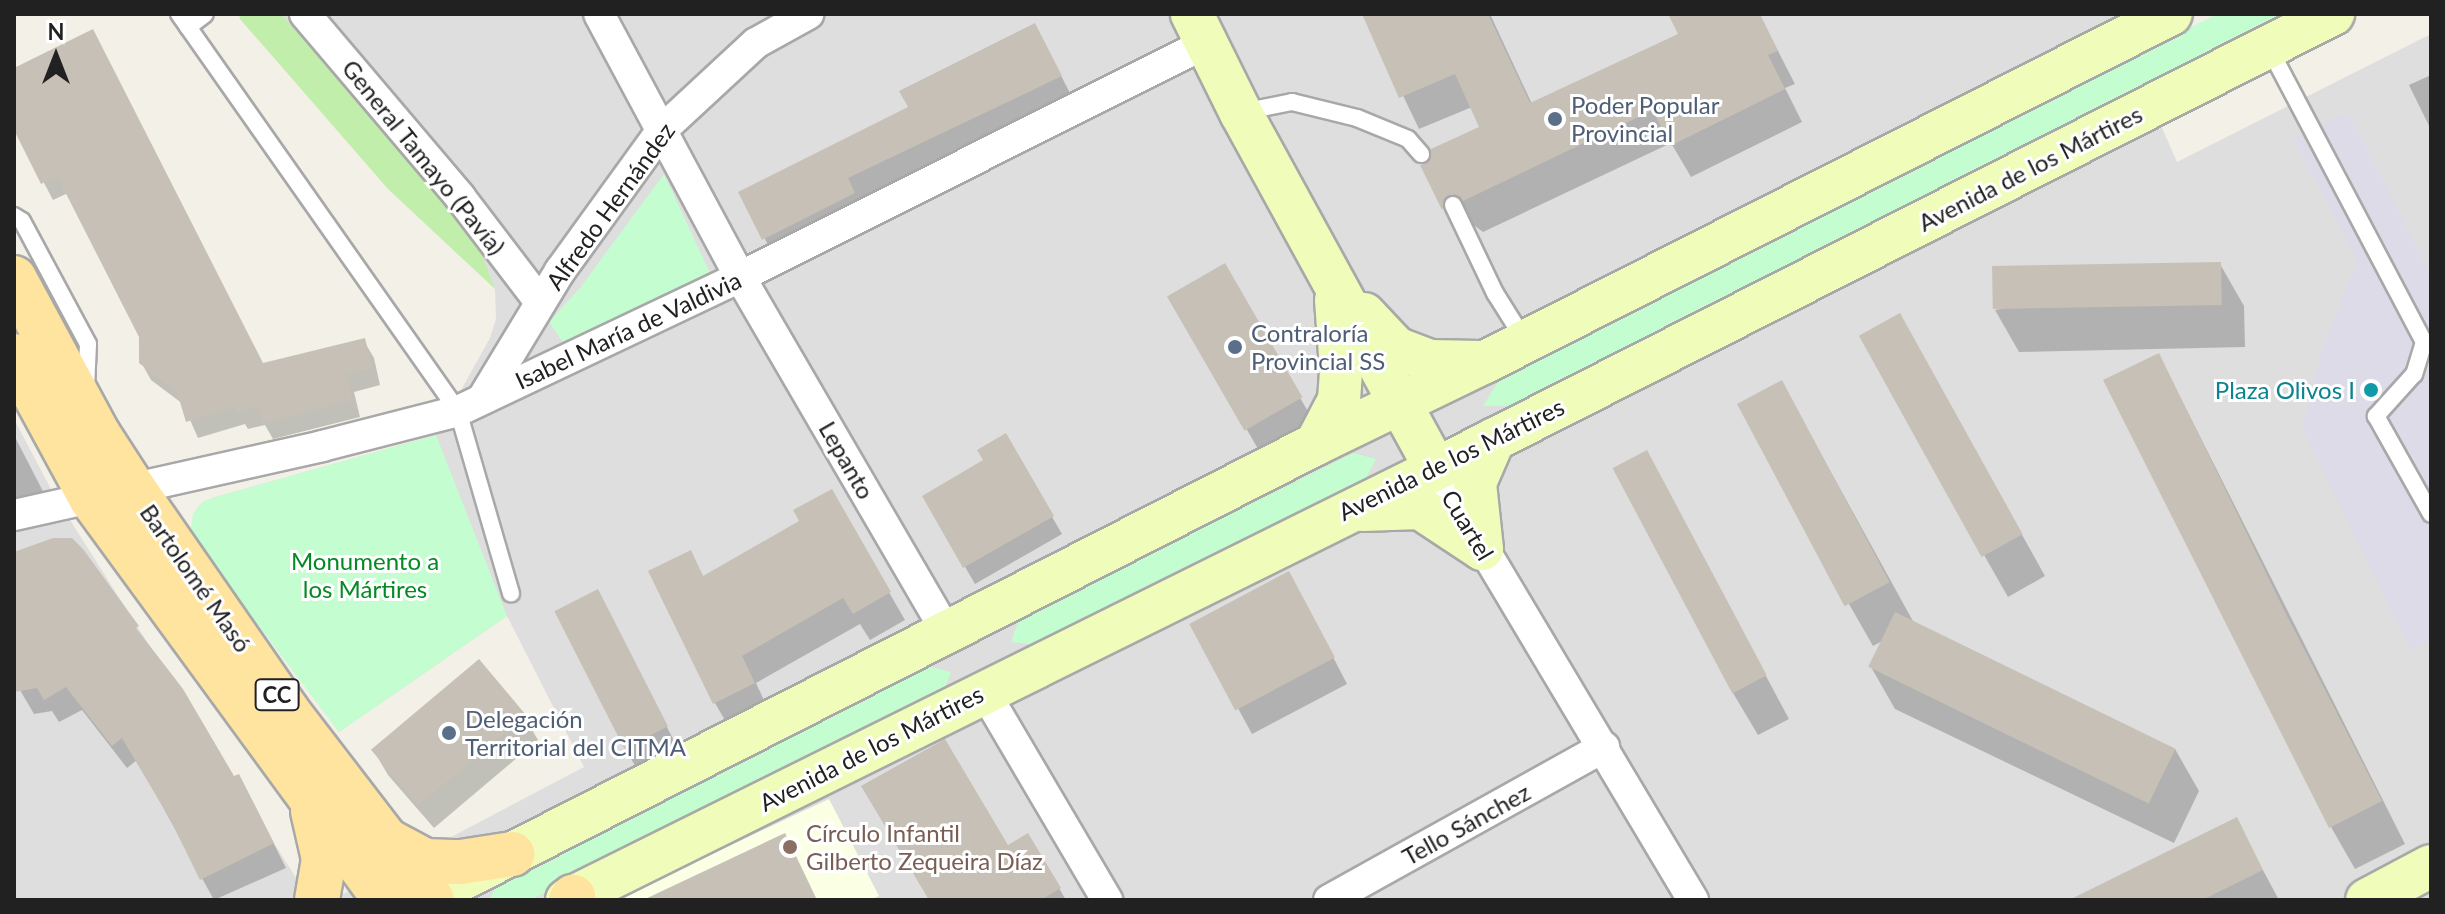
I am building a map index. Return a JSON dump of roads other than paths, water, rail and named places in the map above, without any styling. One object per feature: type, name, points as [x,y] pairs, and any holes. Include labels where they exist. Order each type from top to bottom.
[{"type":"main road","points":[[427,899],[1316,444],[1526,342],[2171,14]]},
{"type":"main road","name":"Avenida de los Mártires","points":[[570,899],[1345,511],[1436,469],[2333,14]]},
{"type":"main road","name":"Cuartel","points":[[1199,28],[1241,113],[1436,469]]},
{"type":"main road","name":"Bartolomé Masó","points":[[14,278],[85,410],[133,488],[288,712],[427,899]]},
{"type":"main road","points":[[1334,283],[1396,348],[1430,361],[1485,362]]},
{"type":"main road","points":[[1316,444],[1339,400],[1341,368],[1334,283]]},
{"type":"main road","name":"Bartolomé Masó","points":[[14,356],[91,498],[385,900]]},
{"type":"main road","points":[[1482,549],[1475,483],[1494,439]]},
{"type":"main road","points":[[1345,511],[1420,508],[1482,549]]},
{"type":"main road","name":"Lepanto","points":[[947,632],[984,691]]},
{"type":"main road","points":[[311,801],[324,859],[317,900]]},
{"type":"main road","points":[[385,839],[425,861],[461,862],[512,854]]},
{"type":"main road","points":[[2367,900],[2431,866]]},
{"type":"street","name":"General Tamayo (Pavía)","points":[[305,14],[460,197],[540,302]]},
{"type":"street","name":"Lepanto","points":[[599,14],[740,277],[947,632]]},
{"type":"street","name":"Alfredo Hernández","points":[[470,405],[662,130],[756,43],[808,14]]},
{"type":"street","name":"Isabel María de Valdivia","points":[[14,515],[470,405],[740,277],[1199,28]]},
{"type":"street","name":"Cuartel","points":[[1436,469],[1693,900]]},
{"type":"street","name":"Lepanto","points":[[984,691],[1107,900]]},
{"type":"street","name":"Tello Sánchez","points":[[1329,900],[1604,747]]},
{"type":"lane","points":[[205,14],[183,20],[470,405],[511,593]]},
{"type":"lane","points":[[2269,47],[2424,342],[2414,374],[2376,416],[2431,514]]},
{"type":"lane","points":[[1241,113],[1292,102],[1357,118],[1408,139],[1421,154]]},
{"type":"lane","points":[[1453,205],[1495,293],[1526,342]]},
{"type":"lane","points":[[14,216],[22,221],[88,344],[85,410]]},
{"type":"place","name":"Poder Popular Provincial","points":[[1555,119]]},
{"type":"place","name":"Contraloría Provincial SS","points":[[1235,347]]},
{"type":"place","name":"Plaza Olivos I","points":[[2371,390]]},
{"type":"place","name":"Delegación Territorial del CITMA","points":[[449,733]]},
{"type":"place","name":"Círculo Infantil Gilberto Zequeira Díaz","points":[[790,847]]},
{"type":"park label","name":"Monumento a los Mártires","points":[[365,575]]}]
